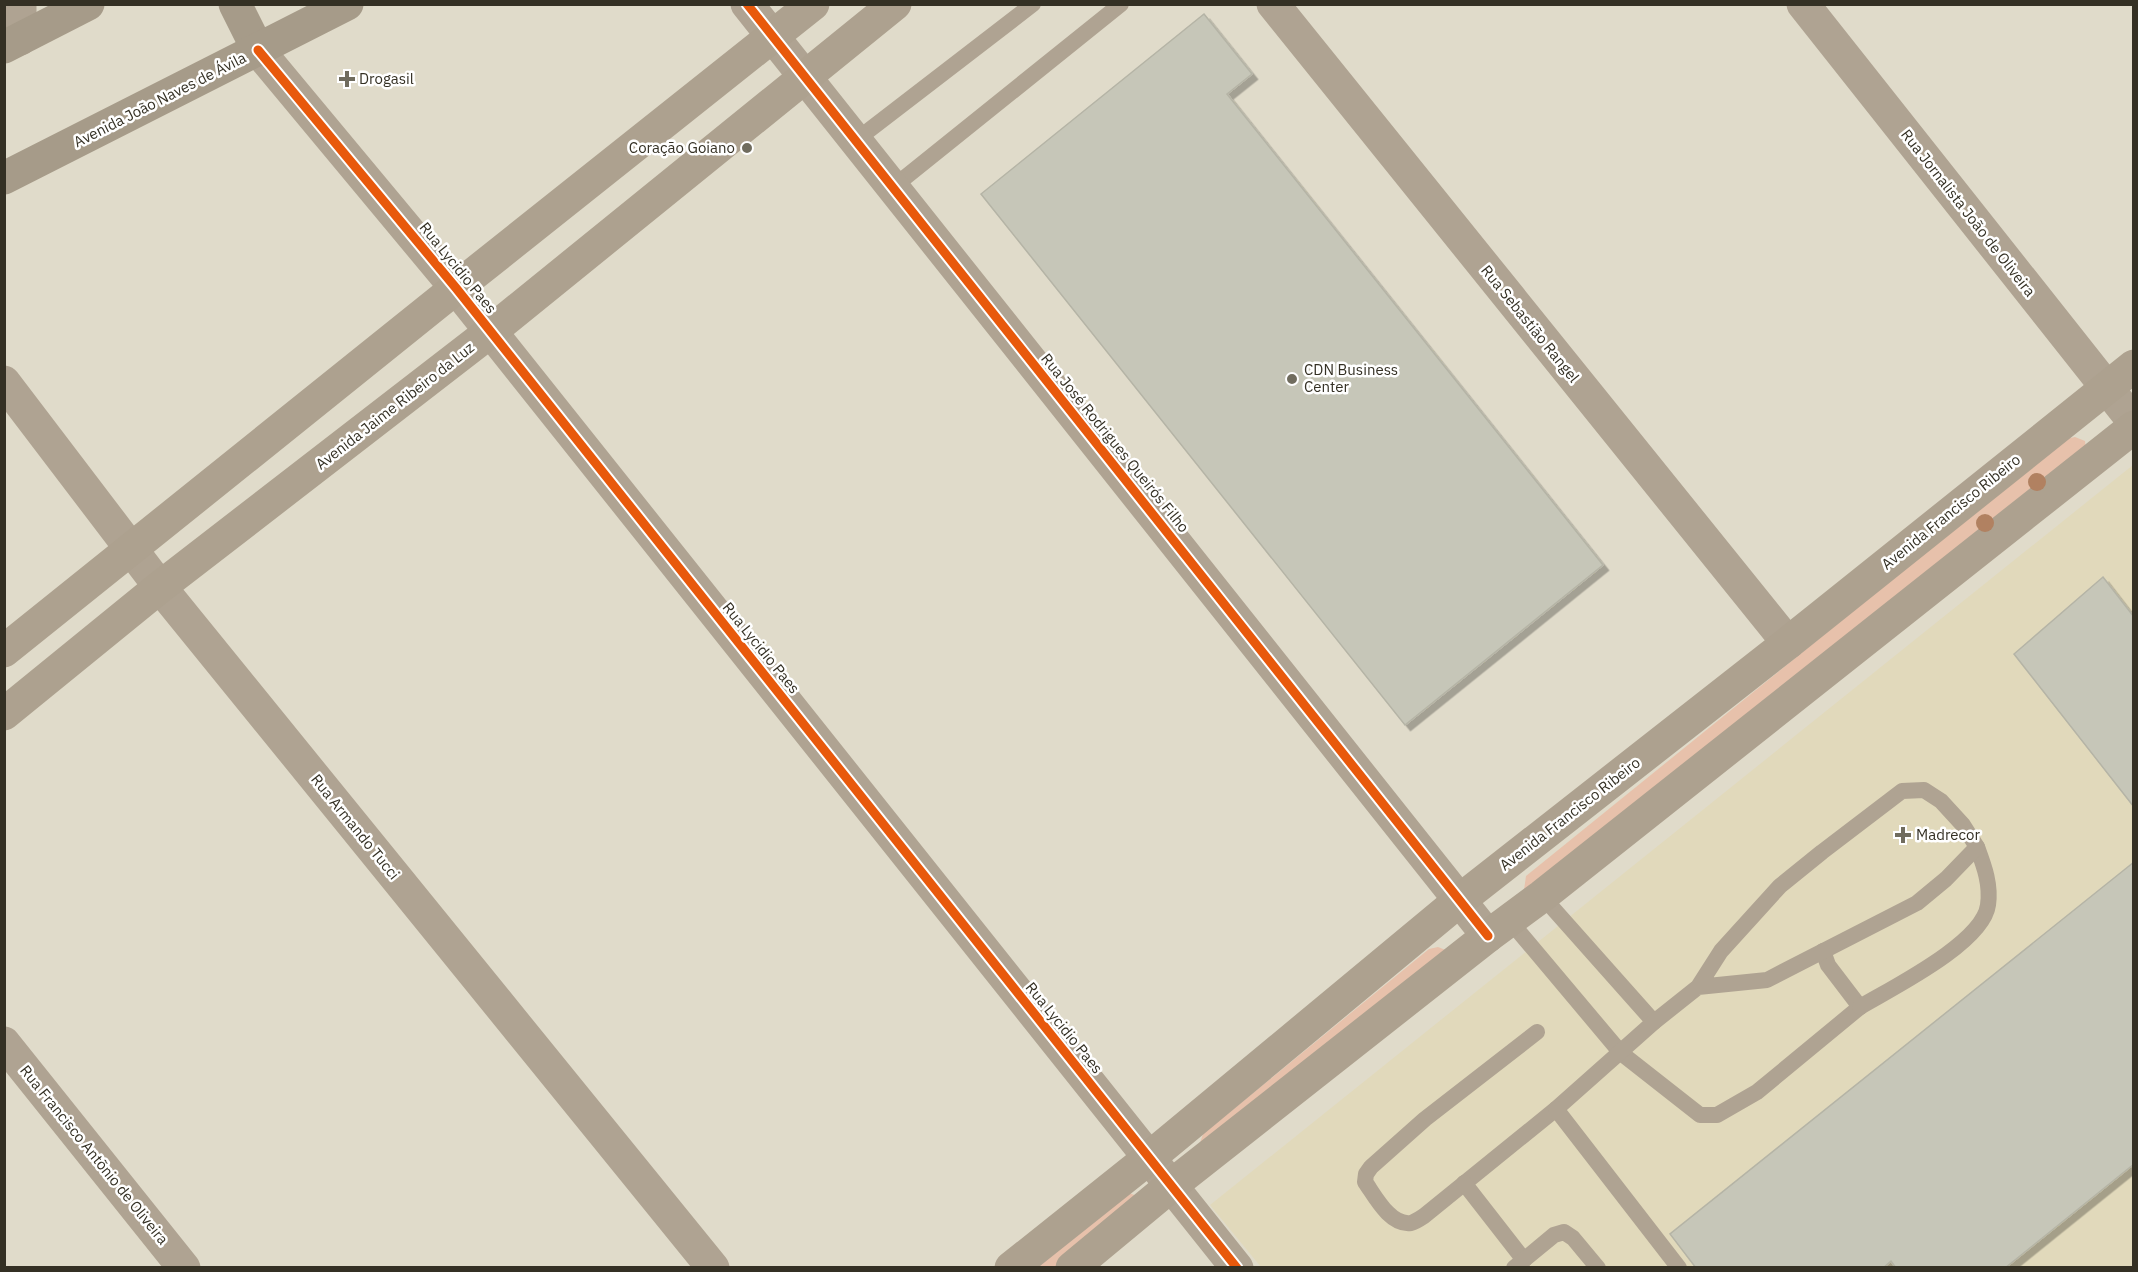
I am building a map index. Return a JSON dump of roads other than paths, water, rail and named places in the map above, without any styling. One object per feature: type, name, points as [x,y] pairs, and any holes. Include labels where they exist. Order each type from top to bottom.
[{"type":"main road","points":[[12,43],[88,4]]},
{"type":"main road","points":[[235,4],[258,51]]},
{"type":"main road","name":"Avenida João Naves de Ávila","points":[[4,178],[347,4]]},
{"type":"main road","points":[[4,651],[813,4]]},
{"type":"main road","name":"Avenida Jaime Ribeiro da Luz","points":[[4,714],[160,587],[489,332],[895,4]]},
{"type":"main road","name":"Avenida Francisco Ribeiro","points":[[1011,1268],[1149,1158],[1461,900],[1788,643],[2133,366]]},
{"type":"main road","points":[[1072,1268],[1172,1185],[1542,896],[2133,427]]},
{"type":"street","points":[[12,43],[20,4]]},
{"type":"street","name":"Rua José Rodrigues Queirós Filho","points":[[747,4],[1461,900],[1499,928]]},
{"type":"street","name":"Rua Sebastião Rangel","points":[[1273,4],[1788,643]]},
{"type":"street","name":"Rua Jornalista João de Oliveira","points":[[1803,4],[2133,422]]},
{"type":"street","name":"Rua Lycidio Paes","points":[[258,51],[456,288],[1237,1268]]},
{"type":"street","name":"Rua Armando Tucci","points":[[4,382],[160,587],[713,1268]]},
{"type":"street","name":"Rua Francisco Antõnio de Oliveira","points":[[4,1043],[184,1268]]},
{"type":"lane","points":[[855,141],[1033,4]]},
{"type":"lane","points":[[892,188],[1121,4]]},
{"type":"lane","points":[[1499,928],[1621,1053],[1700,1115],[1717,1115],[1757,1092],[1860,1007],[1950,952],[1979,927],[1988,908],[1989,882],[1977,847],[1941,801],[1924,790],[1902,791],[1780,886],[1721,951],[1698,987],[1654,1022],[1621,1053],[1556,1109],[1424,1216],[1411,1223],[1397,1220],[1365,1182],[1366,1174],[1371,1167],[1425,1119],[1537,1032]]},
{"type":"lane","points":[[1698,987],[1767,980],[1917,903],[1946,879],[1977,847]]},
{"type":"lane","points":[[1542,896],[1654,1022]]},
{"type":"lane","points":[[1823,951],[1828,965],[1860,1007]]},
{"type":"lane","points":[[1556,1109],[1678,1268]]},
{"type":"lane","points":[[1464,1184],[1519,1264],[1554,1235],[1564,1232],[1574,1238],[1598,1268]]},
{"type":"place","name":"Drogasil","points":[[347,79]]},
{"type":"place","name":"Coração Goiano","points":[[747,148]]},
{"type":"place","name":"CDN Business Center","points":[[1292,379]]},
{"type":"place","name":"Madrecor","points":[[1903,835]]}]
